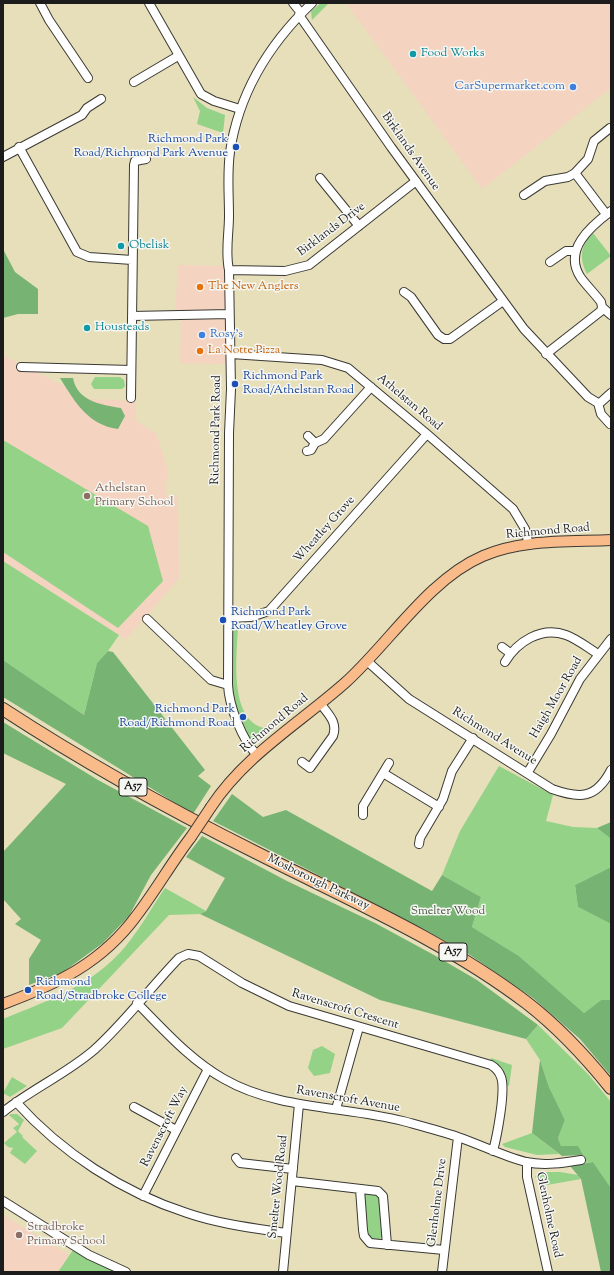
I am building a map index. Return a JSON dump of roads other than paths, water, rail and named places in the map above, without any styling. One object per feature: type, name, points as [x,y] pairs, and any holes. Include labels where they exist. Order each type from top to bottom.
[{"type":"highway","name":"Mosborough Parkway","points":[[3,709],[39,732],[167,807],[449,950],[528,1004],[562,1034],[611,1088]]},
{"type":"main road","name":"Richmond Road","points":[[3,1004],[30,994],[72,974],[105,951],[138,914],[211,807],[232,779],[257,755],[320,703],[367,661],[427,597],[460,568],[500,549],[529,545],[611,540]]},
{"type":"street","points":[[40,3],[49,20],[88,78]]},
{"type":"street","points":[[150,3],[178,56],[201,94],[214,101],[240,109]]},
{"type":"street","name":"Birklands Avenue","points":[[293,3],[416,181],[524,329],[588,397],[598,403]]},
{"type":"street","name":"Richmond Park Road","points":[[257,755],[250,748],[229,701],[228,685],[231,354],[229,270],[227,257],[229,233],[228,173],[234,131],[246,92],[269,51],[282,33],[312,3]]},
{"type":"street","points":[[134,82],[178,56]]},
{"type":"street","points":[[3,156],[82,115],[87,108],[101,99]]},
{"type":"street","points":[[524,195],[546,181],[566,178],[575,173],[588,159],[594,140],[610,128]]},
{"type":"street","points":[[19,148],[77,252],[89,257],[132,260]]},
{"type":"street","points":[[131,398],[134,166],[135,161],[146,159]]},
{"type":"street","points":[[575,173],[609,212],[585,233],[579,242],[576,251],[576,260],[580,277],[601,302],[602,307],[611,315]]},
{"type":"street","points":[[320,178],[359,226]]},
{"type":"street","name":"Birklands Drive","points":[[229,270],[285,271],[299,268],[318,258],[416,181]]},
{"type":"street","points":[[550,262],[566,251],[576,251]]},
{"type":"street","points":[[404,292],[412,297],[438,335],[444,339],[450,338],[503,301]]},
{"type":"street","points":[[546,354],[601,311],[602,307]]},
{"type":"street","points":[[132,316],[229,314]]},
{"type":"street","name":"Athelstan Road","points":[[231,354],[331,362],[351,371],[427,434],[513,509],[525,529],[529,545]]},
{"type":"street","points":[[21,367],[131,370]]},
{"type":"street","points":[[307,452],[311,450],[315,443],[324,439],[371,387]]},
{"type":"street","points":[[610,424],[601,414],[598,403],[602,402],[611,393]]},
{"type":"street","name":"Wheatley Grove","points":[[228,618],[251,617],[269,611],[427,434]]},
{"type":"street","points":[[308,436],[315,443]]},
{"type":"street","points":[[147,619],[211,680],[228,685]]},
{"type":"street","points":[[505,662],[510,653],[524,641],[533,636],[552,632],[570,637],[598,654]]},
{"type":"street","name":"Haigh Moor Road","points":[[528,772],[551,734],[580,679],[611,639]]},
{"type":"street","points":[[502,647],[510,653]]},
{"type":"street","name":"Richmond Avenue","points":[[367,661],[409,699],[552,788],[566,794],[578,796],[590,794],[605,781],[611,770]]},
{"type":"street","points":[[302,762],[310,768],[333,736],[335,730],[335,725],[320,703]]},
{"type":"street","points":[[420,844],[420,838],[439,807],[446,792],[448,779],[452,771],[473,738]]},
{"type":"street","points":[[363,815],[363,806],[389,763]]},
{"type":"street","points":[[383,773],[439,807]]},
{"type":"street","name":"Ravenscroft Crescent","points":[[3,1112],[91,1052],[179,958],[183,955],[193,954],[242,983],[289,1006],[491,1065],[496,1068],[502,1078],[503,1086],[498,1132],[493,1151]]},
{"type":"street","name":"Ravenscroft Avenue","points":[[137,1003],[190,1055],[224,1079],[250,1091],[298,1104],[336,1109],[401,1121],[458,1137],[493,1151],[527,1162],[552,1164],[581,1160]]},
{"type":"street","points":[[336,1109],[359,1027]]},
{"type":"street","name":"Ravenscroft Way","points":[[143,1196],[208,1069]]},
{"type":"street","points":[[16,1102],[40,1125],[83,1161],[128,1189],[188,1214],[286,1233]]},
{"type":"street","name":"Smelter Wood Road","points":[[283,1272],[298,1104]]},
{"type":"street","points":[[134,1107],[176,1130]]},
{"type":"street","name":"Glenholme Drive","points":[[442,1272],[458,1137]]},
{"type":"street","points":[[236,1158],[240,1163],[293,1169]]},
{"type":"street","name":"Glenholme Road","points":[[527,1162],[526,1177],[548,1272]]},
{"type":"street","points":[[292,1181],[378,1191],[383,1196],[387,1245]]},
{"type":"street","points":[[360,1189],[364,1236],[370,1243],[444,1250]]},
{"type":"street","points":[[3,1202],[89,1255],[126,1272]]},
{"type":"place","name":"Food Works","points":[[413,54]]},
{"type":"place","name":"CarSupermarket.com","points":[[573,87]]},
{"type":"place","name":"Richmond Park Road/Richmond Park Avenue","points":[[236,147]]},
{"type":"place","name":"Obelisk","points":[[121,246]]},
{"type":"place","name":"The New Anglers","points":[[200,287]]},
{"type":"place","name":"Housteads","points":[[87,328]]},
{"type":"place","name":"Rosy's","points":[[202,335]]},
{"type":"place","name":"La Notte Pizza","points":[[200,351]]},
{"type":"place","name":"Richmond Park Road/Athelstan Road","points":[[235,384]]},
{"type":"place","name":"Athelstan Primary School","points":[[87,496]]},
{"type":"place","name":"Richmond Park Road/Wheatley Grove","points":[[223,620]]},
{"type":"place","name":"Richmond Park Road/Richmond Road","points":[[243,717]]},
{"type":"place","name":"Richmond Road/Stradbroke College","points":[[28,990]]},
{"type":"place","name":"Stradbroke Primary School","points":[[19,1235]]},
{"type":"park label","name":"Smelter Wood","points":[[448,912]]}]
